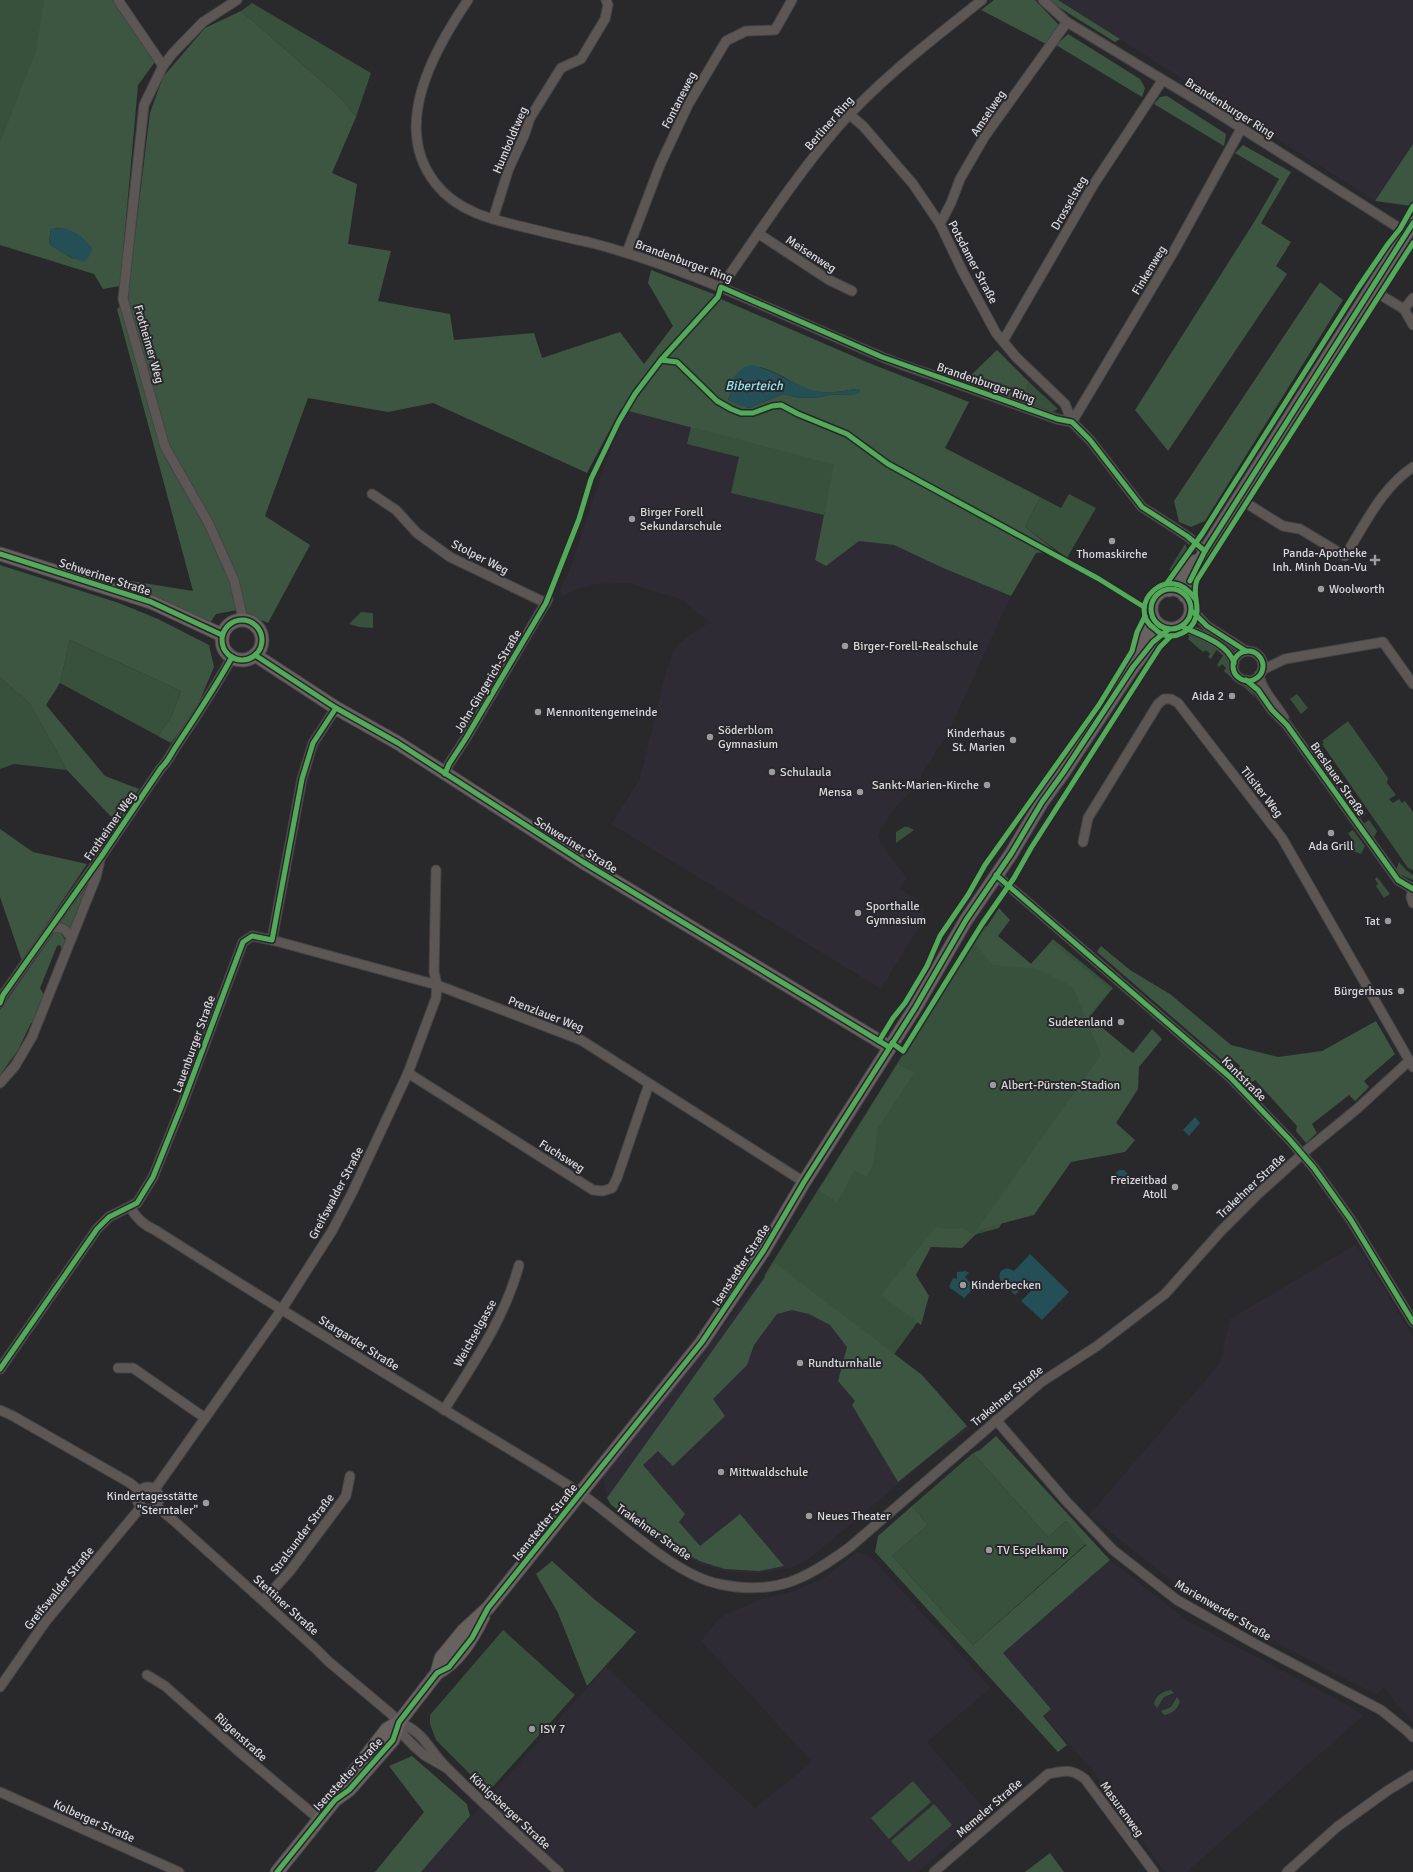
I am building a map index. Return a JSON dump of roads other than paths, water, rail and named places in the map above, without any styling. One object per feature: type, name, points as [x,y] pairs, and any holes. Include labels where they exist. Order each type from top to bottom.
[{"type":"street","points":[[118,0],[163,66]]},
{"type":"street","name":"Frotheimer Weg","points":[[237,0],[203,22],[163,66],[144,105],[123,299],[165,447],[209,524],[234,580],[243,619]]},
{"type":"street","name":"Brandenburger Ring","points":[[468,0],[449,27],[431,64],[419,96],[416,132],[424,165],[435,183],[450,199],[472,212],[493,219],[627,252],[721,287],[882,357],[1057,419],[1072,422]]},
{"type":"street","name":"Humboldtweg","points":[[493,219],[510,168],[530,118],[561,68],[581,59],[605,19],[608,5],[606,0]]},
{"type":"street","name":"Fontaneweg","points":[[627,252],[660,165],[688,105],[726,41],[746,31],[775,30],[792,0]]},
{"type":"street","name":"Berliner Ring","points":[[721,287],[808,166],[850,115],[912,56],[982,0]]},
{"type":"street","name":"Brandenburger Ring","points":[[1043,0],[1066,22],[1162,81],[1410,228]]},
{"type":"street","name":"Amselweg","points":[[940,224],[951,203],[960,178],[985,136],[1066,22]]},
{"type":"street","name":"Drosselsteg","points":[[1003,341],[1094,184],[1162,81]]},
{"type":"street","name":"Potsdamer Straße","points":[[850,115],[863,126],[912,184],[940,224],[963,272],[996,333],[1016,357],[1065,404],[1072,422]]},
{"type":"street","name":"Finkenweg","points":[[1072,422],[1174,251],[1241,128]]},
{"type":"street","points":[[1186,596],[1192,577],[1205,551],[1410,228]]},
{"type":"street","name":"Meisenweg","points":[[759,234],[829,280],[852,291]]},
{"type":"street","points":[[1372,290],[1404,309],[1413,325]]},
{"type":"street","points":[[1404,309],[1413,298]]},
{"type":"street","points":[[1072,422],[1090,440],[1142,507],[1187,536],[1205,551]]},
{"type":"street","points":[[1238,498],[1283,526],[1300,529],[1345,556],[1387,490],[1401,475],[1413,467]]},
{"type":"street","name":"Stolper Weg","points":[[372,494],[396,510],[417,533],[450,557],[547,601]]},
{"type":"street","points":[[1169,590],[1205,551]]},
{"type":"street","name":"Schweriner Straße","points":[[0,554],[151,602],[222,635]]},
{"type":"street","points":[[1261,673],[1263,662],[1260,657],[1251,651],[1246,651],[1207,626],[1191,609],[1186,596],[1177,590],[1169,590],[1162,592],[1155,598],[1152,606],[1152,616],[1158,624],[1201,635],[1222,648],[1232,657],[1236,674],[1246,680],[1252,680],[1285,659]]},
{"type":"street","name":"John-Gingerich-Straße","points":[[445,774],[449,764],[547,601]]},
{"type":"street","points":[[1175,628],[1189,617],[1191,609]]},
{"type":"street","name":"Isenstedter Straße","points":[[1133,667],[1147,634],[1152,616]]},
{"type":"street","points":[[243,619],[252,622],[259,629],[262,639],[261,648],[256,655],[244,661],[232,657],[224,647],[222,635],[233,621],[243,619]]},
{"type":"street","name":"Isenstedter Straße","points":[[277,1872],[335,1800],[349,1790],[393,1740],[399,1722],[437,1674],[449,1667],[472,1638],[488,1608],[702,1342],[764,1250],[804,1182],[915,1008],[966,920],[1011,854],[1042,802],[1063,773],[1133,667],[1153,642],[1175,628]]},
{"type":"street","points":[[1260,657],[1285,659],[1383,642],[1413,684]]},
{"type":"street","points":[[1234,663],[1240,654],[1246,651]]},
{"type":"street","name":"Schweriner Straße","points":[[256,655],[336,708],[398,743],[584,862],[889,1047]]},
{"type":"street","name":"Frotheimer Weg","points":[[0,1003],[3,995],[101,857],[161,768],[171,757],[175,747],[208,699],[232,657]]},
{"type":"street","name":"Breslauer Straße","points":[[1261,673],[1260,681],[1278,707],[1287,725],[1398,880],[1413,889],[1411,897],[1413,903]]},
{"type":"street","name":"Breslauer Straße","points":[[1246,680],[1258,690],[1272,710],[1287,725]]},
{"type":"street","name":"Tilsiter Weg","points":[[1083,842],[1088,818],[1158,704],[1164,699],[1171,699],[1178,703],[1282,838],[1411,1064]]},
{"type":"street","points":[[272,940],[302,779],[313,743],[336,708]]},
{"type":"street","name":"Frotheimer Weg","points":[[0,1083],[15,1066],[32,1036],[96,877],[101,857]]},
{"type":"street","name":"Greifswalder Straße","points":[[155,1489],[282,1309],[332,1231],[352,1193],[408,1073],[436,998],[434,972],[436,870]]},
{"type":"street","name":"Kantstraße","points":[[996,875],[1230,1077],[1303,1154],[1351,1220],[1413,1322]]},
{"type":"street","points":[[51,928],[60,926],[71,938]]},
{"type":"street","name":"Lauenburger Straße","points":[[0,1369],[97,1229],[109,1217],[130,1207],[142,1196],[153,1177],[185,1098],[243,942],[252,936],[272,940]]},
{"type":"street","name":"Prenzlauer Weg","points":[[272,940],[436,986],[581,1040],[804,1182]]},
{"type":"street","name":"Trakehner Straße","points":[[581,1494],[672,1562],[696,1576],[716,1583],[739,1587],[768,1588],[786,1584],[804,1577],[844,1552],[1040,1383],[1097,1346],[1164,1294],[1221,1231],[1257,1195],[1303,1154],[1411,1064]]},
{"type":"street","name":"Fuchsweg","points":[[408,1073],[593,1190],[603,1191],[612,1188],[617,1178],[649,1084]]},
{"type":"street","name":"Stargarder Straße","points":[[130,1207],[135,1216],[146,1226],[155,1230],[581,1494]]},
{"type":"street","name":"Weichselgasse","points":[[444,1410],[486,1342],[511,1293],[519,1265]]},
{"type":"street","points":[[118,1368],[133,1368],[205,1418]]},
{"type":"street","points":[[0,1410],[130,1483],[140,1491]]},
{"type":"street","name":"Marienwerder Straße","points":[[996,1420],[1067,1502],[1113,1550],[1172,1596],[1257,1645],[1380,1710],[1413,1737]]},
{"type":"street","name":"Stralsunder Straße","points":[[263,1601],[290,1571],[346,1496],[350,1476]]},
{"type":"street","points":[[146,1487],[155,1489],[159,1496],[156,1506],[149,1509],[141,1507],[137,1498],[140,1491],[146,1487]]},
{"type":"street","name":"Stettiner Straße","points":[[156,1506],[316,1649],[328,1662],[337,1668],[399,1722]]},
{"type":"street","name":"Greifswalder Straße","points":[[0,1687],[46,1621],[141,1507]]},
{"type":"street","name":"Rügenstraße","points":[[147,1675],[165,1686],[237,1750],[319,1819]]},
{"type":"street","name":"Königsberger Straße","points":[[399,1722],[411,1727],[423,1738],[445,1767],[560,1872]]},
{"type":"street","name":"Memeler Straße","points":[[934,1872],[1048,1774],[1064,1771]]},
{"type":"street","name":"Masurenweg","points":[[1064,1771],[1076,1772],[1085,1779],[1154,1872]]},
{"type":"street","points":[[1286,1872],[1337,1827],[1387,1791],[1413,1775]]},
{"type":"street","name":"Kolberger Straße","points":[[0,1792],[179,1872]]},
{"type":"water","points":[[62,228],[79,235],[92,248],[89,256],[83,262],[64,254],[49,242],[51,229]]},
{"type":"water","name":"Biberteich","points":[[752,365],[769,370],[800,386],[820,392],[859,389],[860,392],[857,394],[800,398],[783,394],[749,408],[728,400],[736,381],[733,378],[739,371]]},
{"type":"water","points":[[1195,1117],[1200,1123],[1189,1136],[1183,1130]]},
{"type":"water","points":[[1119,1170],[1124,1170],[1128,1174],[1127,1184],[1124,1187],[1113,1176]]},
{"type":"water","points":[[1030,1254],[1069,1292],[1042,1320],[1021,1301],[1032,1290],[1026,1284],[1015,1295],[1000,1280],[999,1276],[1001,1271],[1008,1268],[1014,1271]]},
{"type":"water","name":"Kinderbecken","points":[[966,1271],[969,1273],[965,1277],[971,1283],[973,1281],[976,1286],[964,1298],[949,1287],[953,1278],[957,1279],[957,1272]]},
{"type":"place","name":"Birger Forell Sekundarschule","points":[[632,519]]},
{"type":"place","name":"Thomaskirche","points":[[1112,541]]},
{"type":"place","name":"Panda-Apotheke Inh. Minh Doan-Vu","points":[[1375,560]]},
{"type":"place","name":"Woolworth","points":[[1321,589]]},
{"type":"place","name":"Birger-Forell-Realschule","points":[[845,646]]},
{"type":"place","name":"Aida 2","points":[[1232,696]]},
{"type":"place","name":"Mennonitengemeinde","points":[[538,712]]},
{"type":"place","name":"Söderblom Gymnasium","points":[[710,737]]},
{"type":"place","name":"Kinderhaus St. Marien","points":[[1013,740]]},
{"type":"place","name":"Schulaula","points":[[772,772]]},
{"type":"place","name":"Sankt-Marien-Kirche","points":[[987,785]]},
{"type":"place","name":"Mensa","points":[[860,792]]},
{"type":"place","name":"Ada Grill","points":[[1331,833]]},
{"type":"place","name":"Sporthalle Gymnasium","points":[[858,913]]},
{"type":"place","name":"Tat","points":[[1388,921]]},
{"type":"place","name":"Bürgerhaus","points":[[1401,991]]},
{"type":"place","name":"Sudetenland","points":[[1121,1022]]},
{"type":"place","name":"Albert-Pürsten-Stadion","points":[[993,1085]]},
{"type":"place","name":"Freizeitbad Atoll","points":[[1175,1187]]},
{"type":"place","name":"Kinderbecken","points":[[963,1285]]},
{"type":"place","name":"Rundturnhalle","points":[[800,1363]]},
{"type":"place","name":"Mittwaldschule","points":[[721,1472]]},
{"type":"place","name":"Kindertagesstätte \"Sterntaler\"","points":[[206,1503]]},
{"type":"place","name":"Neues Theater","points":[[809,1516]]},
{"type":"place","name":"TV Espelkamp","points":[[989,1550]]},
{"type":"place","name":"ISY 7","points":[[532,1729]]}]
